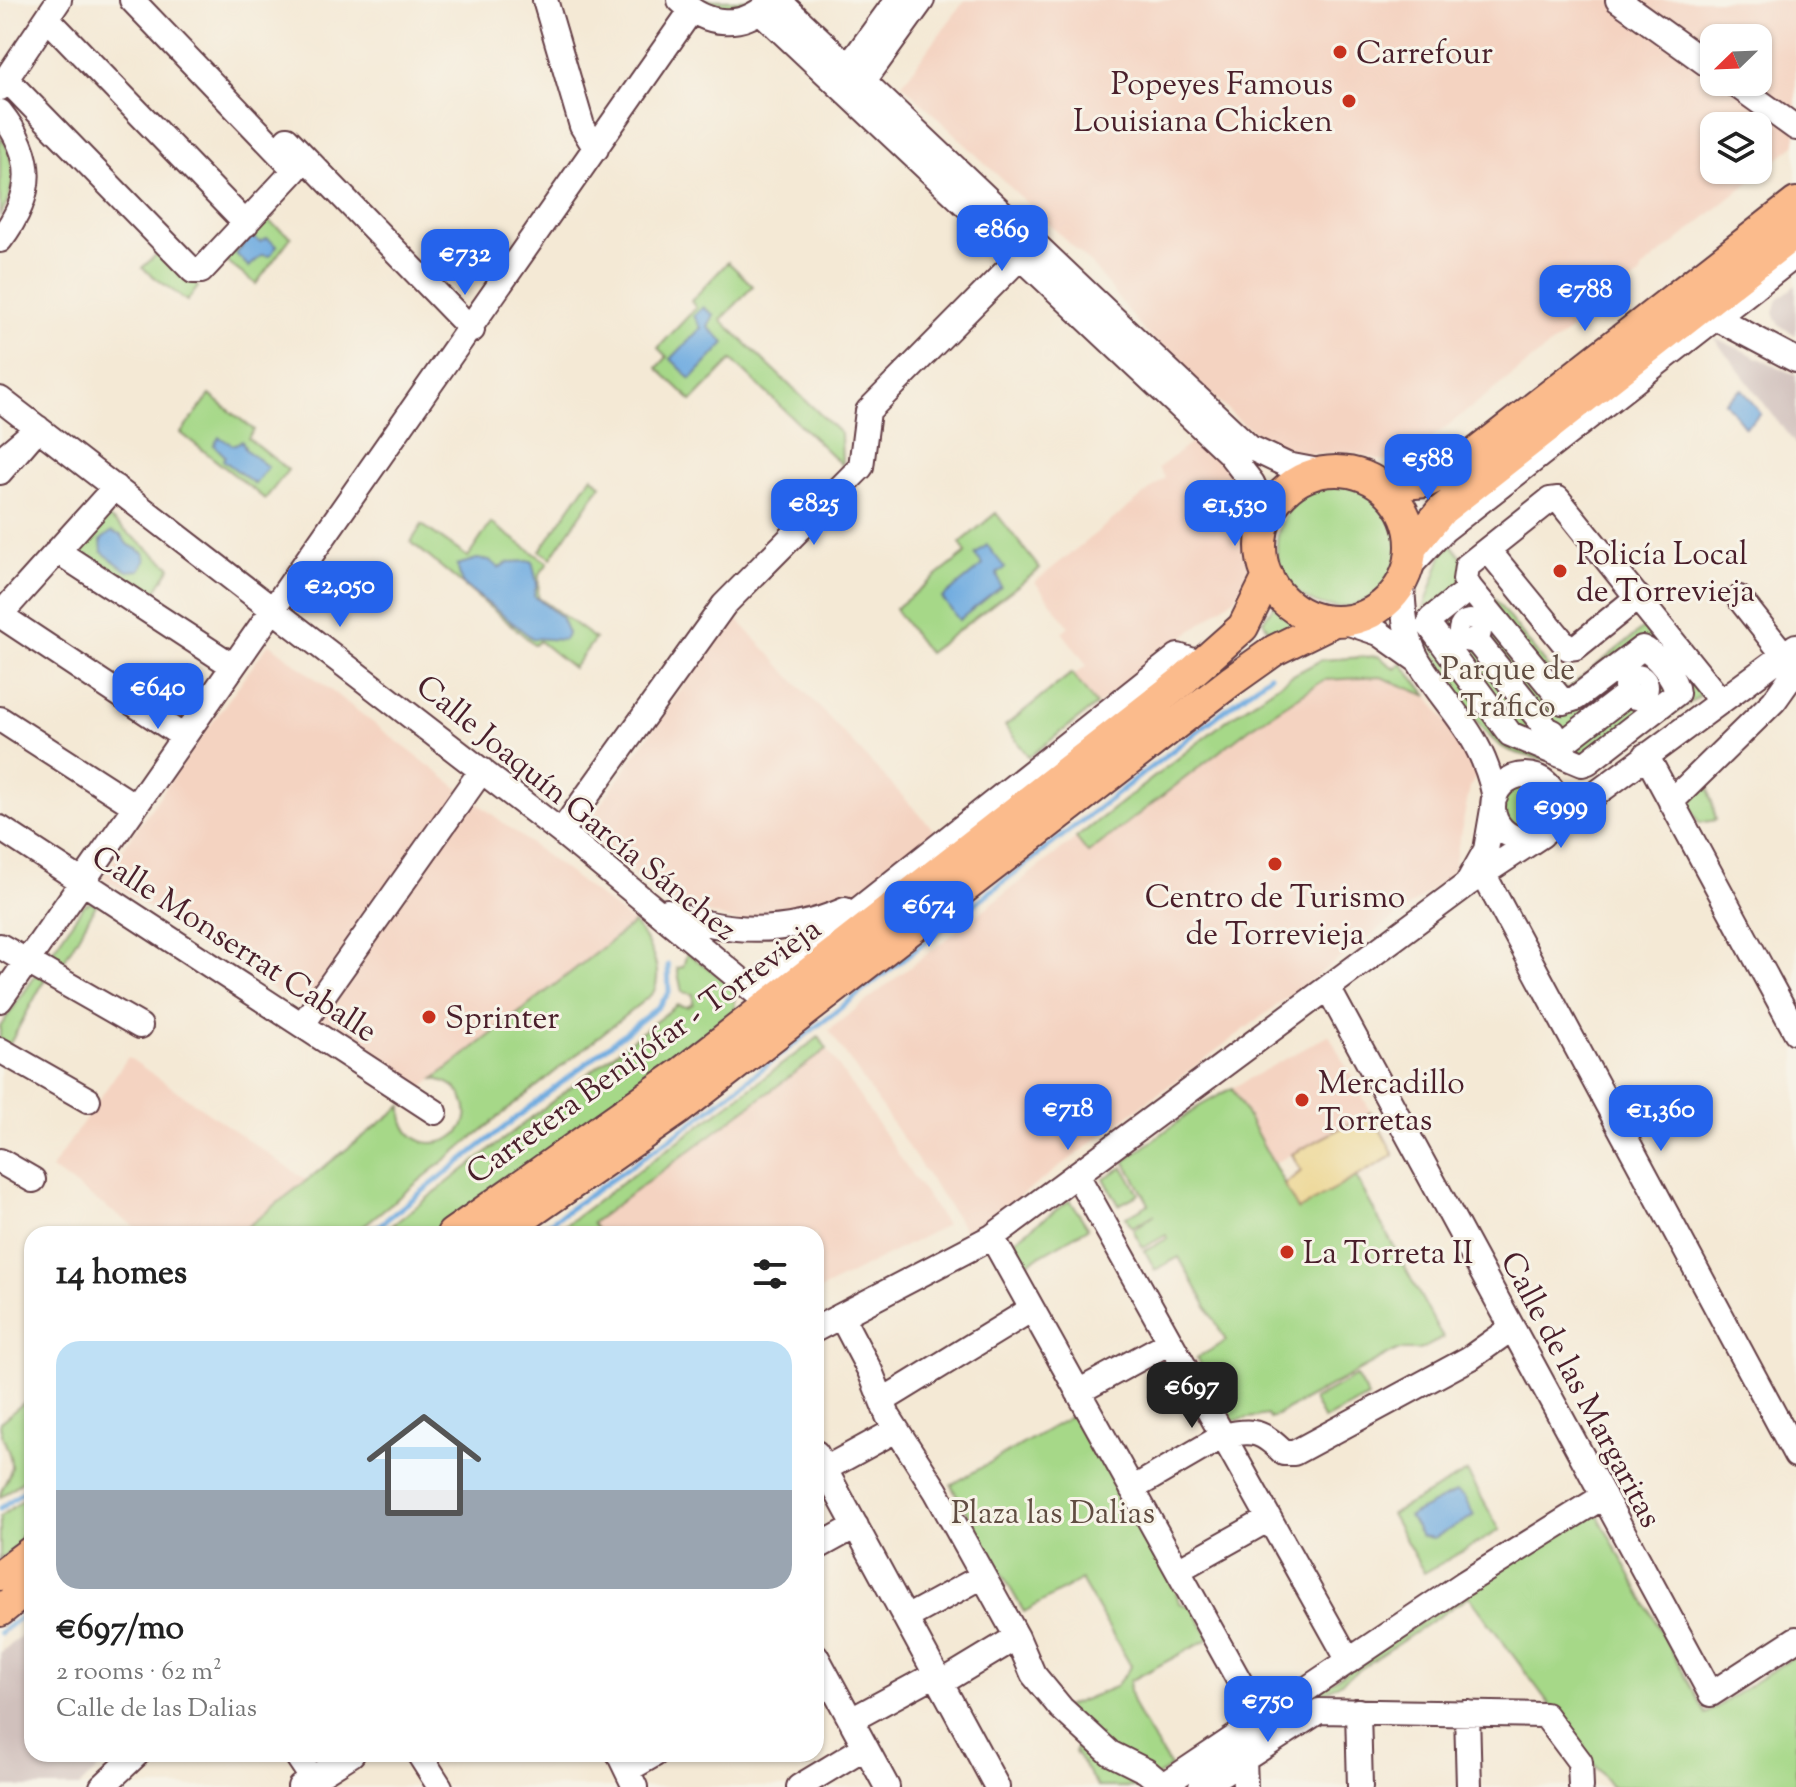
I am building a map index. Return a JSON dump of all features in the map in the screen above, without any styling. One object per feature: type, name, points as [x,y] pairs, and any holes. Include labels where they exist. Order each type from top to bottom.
[{"type":"main road","points":[[1381,486],[1426,482],[1457,468],[1796,203]]},
{"type":"main road","points":[[1407,567],[1406,520],[1381,486],[1364,476],[1324,472],[1296,482],[1274,503],[1267,517],[1262,539],[1268,577],[1295,608],[1317,618],[1338,621],[1381,606],[1407,567],[1442,510],[1796,232]]},
{"type":"main road","name":"Carretera Benijófar - Torrevieja","points":[[464,1226],[625,1114],[763,998],[1203,664],[1243,627],[1268,577]]},
{"type":"main road","name":"Carretera Benijófar - Torrevieja","points":[[511,1226],[678,1110],[1230,682],[1284,645],[1338,621]]},
{"type":"main road","points":[[0,1575],[24,1557]]},
{"type":"main road","points":[[0,1611],[24,1592]]},
{"type":"street","points":[[132,0],[295,170],[246,224],[196,273],[4,84],[53,9],[246,224]]},
{"type":"street","points":[[151,0],[472,330]]},
{"type":"street","points":[[545,0],[582,126],[596,149]]},
{"type":"street","points":[[850,78],[897,0]]},
{"type":"street","points":[[850,78],[922,0]]},
{"type":"street","points":[[1618,0],[1700,59]]},
{"type":"street","points":[[0,1000],[472,330],[596,149],[686,5],[725,22],[770,4],[1027,251],[1228,452],[1252,483],[1267,517]]},
{"type":"street","points":[[1751,96],[1796,128]]},
{"type":"street","points":[[0,112],[19,138],[27,169],[23,203],[0,240]]},
{"type":"street","points":[[1027,251],[1249,447],[1287,465],[1324,472]]},
{"type":"street","points":[[561,832],[724,605],[861,467],[868,411],[1027,251]]},
{"type":"street","points":[[1417,660],[1404,620],[1407,567],[1444,530],[1796,255]]},
{"type":"street","points":[[1716,318],[1796,360]]},
{"type":"street","name":"Calle Joaquín García Sánchez","points":[[0,399],[561,832],[763,998]]},
{"type":"street","points":[[0,460],[38,428]]},
{"type":"street","points":[[0,472],[38,428]]},
{"type":"street","points":[[115,487],[0,615],[184,737]]},
{"type":"street","points":[[1640,684],[1616,741],[1582,764],[1515,738],[1476,692],[1466,628],[1470,588],[1465,577],[1467,566],[1550,500],[1558,499],[1720,700]]},
{"type":"street","points":[[1488,550],[1568,648],[1576,647],[1638,597]]},
{"type":"street","points":[[57,551],[233,666]]},
{"type":"street","points":[[1470,588],[1466,628],[1526,703],[1562,734],[1597,717],[1640,684]]},
{"type":"street","points":[[1739,598],[1792,657]]},
{"type":"street","points":[[1338,621],[1379,633],[1417,660],[1475,737],[1539,779],[1557,800],[1556,819],[1546,831],[1523,839],[1505,832],[1498,825],[1475,737]]},
{"type":"street","points":[[1466,628],[1524,655],[1563,702],[1580,695],[1640,684]]},
{"type":"street","points":[[1476,692],[1524,655]]},
{"type":"street","points":[[763,998],[868,899],[1178,656],[1203,664]]},
{"type":"street","points":[[824,1325],[992,1237],[1720,700],[1792,657]]},
{"type":"street","points":[[1671,802],[1774,701],[1792,657]]},
{"type":"street","points":[[1500,723],[1548,685]]},
{"type":"street","points":[[1580,695],[1616,741]]},
{"type":"street","points":[[0,719],[135,806]]},
{"type":"street","points":[[1646,755],[1796,1032]]},
{"type":"street","points":[[302,1025],[482,770]]},
{"type":"street","points":[[1624,771],[1574,787],[1539,779],[1505,782],[1494,802],[1486,850],[1475,880],[1796,1455]]},
{"type":"street","name":"Calle Monserrat Caballe","points":[[0,828],[435,1112]]},
{"type":"street","points":[[647,902],[701,922],[749,930],[795,926],[868,899]]},
{"type":"street","points":[[0,946],[140,1026]]},
{"type":"street","name":"Calle de las Margaritas","points":[[1328,988],[1711,1694],[1796,1639]]},
{"type":"street","points":[[0,1050],[88,1100]]},
{"type":"street","points":[[0,1161],[33,1180]]},
{"type":"street","points":[[1077,1175],[1349,1661]]},
{"type":"street","points":[[992,1237],[1261,1720]]},
{"type":"street","points":[[882,1401],[1032,1309]]},
{"type":"street","points":[[841,1316],[896,1430],[936,1491],[1017,1637],[1033,1674],[1061,1708],[1110,1753],[1146,1771],[1162,1786],[1604,1496]]},
{"type":"street","points":[[1132,1489],[1223,1436],[1257,1432],[1266,1435],[1284,1453],[1294,1453],[1470,1358],[1512,1328]]},
{"type":"street","points":[[1078,1392],[1170,1342]]},
{"type":"street","points":[[824,1459],[896,1430]]},
{"type":"street","points":[[824,1468],[997,1787]]},
{"type":"street","points":[[1178,1570],[1269,1519]]},
{"type":"street","points":[[824,1544],[856,1526]]},
{"type":"street","points":[[906,1618],[983,1576]]},
{"type":"street","points":[[851,1720],[1017,1637]]},
{"type":"street","points":[[824,1673],[887,1787]]},
{"type":"street","points":[[1201,1787],[1319,1711],[1545,1715],[1599,1787]]},
{"type":"street","points":[[1358,1711],[1360,1787]]},
{"type":"street","points":[[1467,1713],[1469,1787]]},
{"type":"street","points":[[799,1787],[865,1747]]},
{"type":"street","points":[[1244,1759],[1245,1787]]},
{"type":"street","points":[[102,1787],[129,1762]]},
{"type":"street","points":[[300,1762],[310,1784],[341,1762]]},
{"type":"street","points":[[424,1762],[440,1787]]},
{"type":"street","points":[[1580,1762],[1581,1787]]},
{"type":"shaded area","points":[[965,0],[1796,0],[1796,144],[1772,164],[1772,112],[1700,112],[1700,184],[1747,184],[1641,270],[1641,275],[1405,459],[1392,463],[1351,452],[1309,454],[1265,441],[1237,419],[1143,330],[1091,264],[902,84]]},
{"type":"shaded area","points":[[1796,285],[1796,335],[1780,326],[1774,313],[1778,299]]},
{"type":"shaded area","points":[[1713,337],[1796,375],[1796,445]]},
{"type":"shaded area","points":[[1198,438],[1241,486],[1248,501],[1250,568],[1247,583],[1235,597],[1097,705],[1074,675],[1087,665],[1062,632],[1069,626],[1035,582],[1165,478],[1158,468]]},
{"type":"shaded area","points":[[733,615],[937,833],[847,903],[744,924],[675,903],[589,840],[584,828]]},
{"type":"shaded area","points":[[269,643],[634,923],[422,1088],[102,877]]},
{"type":"shaded area","points":[[1381,677],[1428,696],[1463,746],[1477,774],[1470,787],[1452,875],[1003,1209],[966,1232],[829,1030],[1076,838],[1088,853],[1289,700],[1324,680]]},
{"type":"shaded area","name":"Mercadillo Torretas","points":[[1329,1035],[1371,1112],[1273,1164],[1232,1088]]},
{"type":"shaded area","points":[[827,1049],[946,1225],[824,1288],[824,1226],[591,1224]]},
{"type":"shaded area","points":[[128,1057],[306,1180],[248,1226],[133,1226],[51,1169]]},
{"type":"shaded area","points":[[24,1634],[24,1762],[106,1762],[79,1787],[0,1787],[0,1653]]},
{"type":"green space","points":[[699,0],[752,0],[725,8]]},
{"type":"green space","points":[[0,135],[12,165],[12,185],[0,215]]},
{"type":"green space","points":[[261,216],[291,237],[256,284],[220,257]]},
{"type":"green space","points":[[165,252],[198,287],[187,301],[142,268],[158,253],[161,256]]},
{"type":"green space","points":[[728,262],[753,286],[721,320],[841,434],[842,465],[732,360],[692,401],[657,368],[667,357],[658,348],[696,308],[691,301]]},
{"type":"green space","points":[[210,395],[254,430],[248,438],[288,470],[265,499],[181,433]]},
{"type":"green space","points":[[592,476],[601,485],[551,558],[540,551]]},
{"type":"green space","points":[[1338,485],[1361,490],[1381,503],[1394,523],[1399,546],[1394,569],[1381,589],[1361,602],[1338,607],[1315,602],[1295,589],[1282,569],[1277,546],[1282,523],[1295,503],[1315,490]]},
{"type":"green space","points":[[996,513],[1040,569],[928,653],[895,609],[966,553],[960,543]]},
{"type":"green space","points":[[104,514],[171,567],[148,603],[71,552]]},
{"type":"green space","points":[[491,523],[548,563],[539,575],[538,597],[595,639],[573,668],[539,641],[535,645],[411,542],[422,525],[468,557]]},
{"type":"green space","name":"Parque de Tráfico","points":[[1452,545],[1566,690],[1646,626],[1701,695],[1601,765],[1542,759],[1508,750],[1483,729],[1470,712],[1444,673],[1419,623],[1444,550]]},
{"type":"green space","points":[[1274,605],[1295,624],[1274,638],[1263,621]]},
{"type":"green space","points":[[1378,656],[1395,669],[1401,663],[1428,696],[1381,677],[1324,680],[1250,728],[1088,853],[1076,838],[1227,720],[1291,676],[1321,660]]},
{"type":"green space","points":[[1072,673],[1096,705],[1029,757],[1005,726]]},
{"type":"green space","points":[[1526,781],[1544,788],[1551,806],[1544,824],[1526,831],[1508,824],[1501,806],[1508,788]]},
{"type":"green space","points":[[1708,784],[1716,820],[1699,823],[1688,803]]},
{"type":"green space","points":[[91,902],[96,905],[60,968],[46,960],[84,905]]},
{"type":"green space","points":[[634,923],[654,957],[657,975],[653,993],[363,1226],[248,1226],[402,1106],[405,1125],[413,1136],[426,1142],[439,1142],[452,1137],[462,1128],[466,1115],[463,1099],[452,1085],[434,1079]]},
{"type":"green space","points":[[687,953],[733,986],[736,1016],[536,1163],[442,1226],[391,1226],[677,1005],[687,1007],[693,1004],[693,994],[682,992],[677,968],[683,967]]},
{"type":"green space","points":[[36,975],[45,979],[8,1047],[0,1043],[0,1027]]},
{"type":"green space","points":[[819,1037],[827,1049],[592,1223],[594,1226],[564,1226]]},
{"type":"green space","name":"La Torreta II","points":[[1232,1088],[1298,1209],[1356,1177],[1443,1338],[1420,1350],[1397,1350],[1270,1419],[1267,1415],[1231,1421],[1197,1358],[1226,1341],[1179,1257],[1155,1270],[1145,1251],[1168,1238],[1166,1235],[1143,1248],[1133,1230],[1155,1214],[1132,1227],[1126,1217],[1149,1204],[1125,1161],[1198,1107]]},
{"type":"green space","points":[[1123,1167],[1139,1194],[1119,1205],[1104,1178]]},
{"type":"green space","points":[[1070,1200],[1088,1228],[1018,1268],[1008,1245]]},
{"type":"green space","points":[[1356,1376],[1368,1397],[1324,1420],[1313,1400]]},
{"type":"green space","points":[[24,1402],[24,1479],[0,1498],[11,1467],[0,1422]]},
{"type":"green space","name":"Plaza las Dalias","points":[[1080,1411],[1167,1558],[1179,1603],[1192,1607],[1210,1638],[1130,1681],[1138,1712],[1170,1767],[1141,1787],[1098,1787],[1075,1752],[1078,1742],[1037,1689],[1063,1708],[1115,1687],[1131,1666],[1081,1580],[1024,1612],[951,1485]]},
{"type":"green space","points":[[1467,1472],[1500,1530],[1424,1573],[1391,1514]]},
{"type":"green space","points":[[24,1499],[24,1541],[0,1560],[0,1517]]},
{"type":"green space","points":[[1596,1512],[1706,1714],[1796,1655],[1796,1787],[1611,1787],[1469,1596],[1185,1787],[1175,1787],[1473,1587]]},
{"type":"sand","points":[[1371,1112],[1394,1155],[1298,1210],[1284,1185],[1301,1171],[1292,1154]]},
{"type":"water","points":[[251,236],[260,242],[267,238],[277,246],[270,256],[262,255],[249,267],[236,254]]},
{"type":"water","points":[[703,307],[714,315],[708,327],[725,343],[691,379],[671,359],[701,328],[694,316]]},
{"type":"water","points":[[1742,389],[1761,414],[1745,427],[1725,402]]},
{"type":"water","points":[[219,437],[233,445],[242,441],[246,450],[268,467],[255,484],[223,460],[225,456],[214,445]]},
{"type":"water","points":[[111,532],[121,535],[127,544],[144,553],[146,560],[140,570],[127,571],[102,552],[101,540]]},
{"type":"water","points":[[987,545],[1005,568],[997,574],[1001,587],[959,620],[942,598],[983,565],[975,555]]},
{"type":"water","points":[[477,559],[489,560],[499,568],[509,562],[532,561],[537,583],[534,596],[561,617],[568,633],[564,640],[532,638],[462,583],[457,565]]},
{"type":"water","points":[[1456,1492],[1464,1497],[1474,1516],[1434,1538],[1421,1536],[1409,1516]]},
{"type":"waterway","points":[[545,1226],[692,1123],[1270,675]]},
{"type":"waterway","points":[[378,1226],[658,1007],[669,993],[668,965]]},
{"type":"waterway","points":[[0,1509],[24,1491]]},
{"type":"waterway","points":[[0,1633],[24,1614]]},
{"type":"place","name":"Carrefour","points":[[1340,52]]},
{"type":"place","name":"Popeyes Famous Louisiana Chicken","points":[[1349,101]]},
{"type":"place","name":"Policía Local de Torrevieja","points":[[1560,571]]},
{"type":"place","name":"Centro de Turismo de Torrevieja","points":[[1275,864]]},
{"type":"place","name":"Sprinter","points":[[429,1017]]},
{"type":"place","name":"Mercadillo Torretas","points":[[1302,1100]]},
{"type":"place","name":"La Torreta II","points":[[1287,1252]]}]
